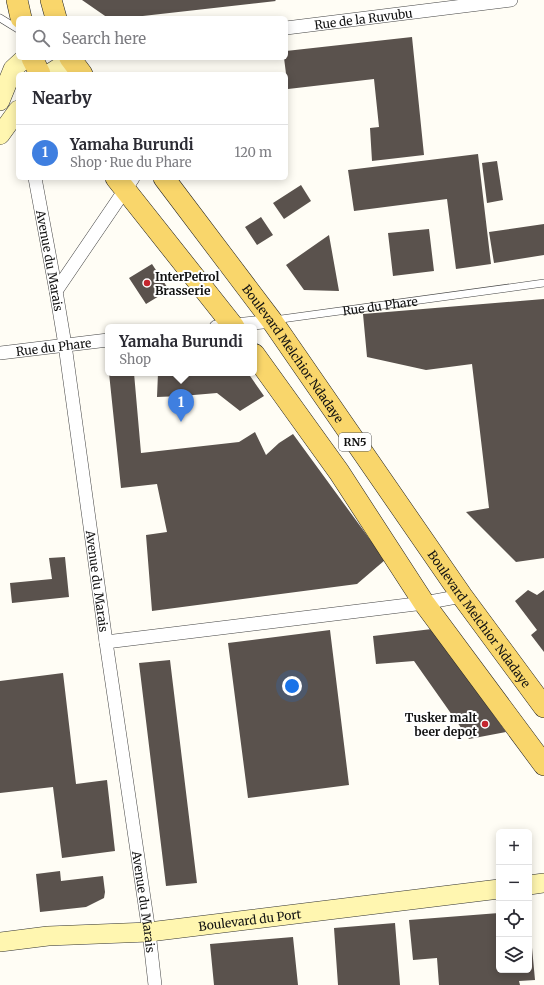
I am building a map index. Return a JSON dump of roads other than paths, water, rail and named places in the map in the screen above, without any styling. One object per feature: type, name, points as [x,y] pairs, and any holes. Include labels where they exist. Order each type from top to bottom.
[{"type":"main road","points":[[17,0],[21,16]]},
{"type":"main road","points":[[51,0],[55,16]]},
{"type":"main road","points":[[33,60],[39,72]]},
{"type":"main road","name":"Boulevard Melchior Ndadaye","points":[[166,180],[272,321],[462,596],[544,707]]},
{"type":"main road","points":[[124,182],[227,324]]},
{"type":"main road","name":"RN5","points":[[257,358],[339,472],[424,603],[544,765]]},
{"type":"street","name":"Rue de la Ruvubu","points":[[288,28],[511,0]]},
{"type":"street","points":[[0,101],[13,69],[23,60]]},
{"type":"street","points":[[53,72],[75,62]]},
{"type":"street","points":[[0,135],[16,113]]},
{"type":"street","name":"Avenue du Marais","points":[[35,180],[65,345],[106,642],[149,932],[155,985]]},
{"type":"street","points":[[56,291],[124,182]]},
{"type":"street","name":"Rue du Phare","points":[[246,324],[272,321]]},
{"type":"street","name":"Rue du Phare","points":[[0,353],[105,340]]},
{"type":"street","points":[[106,642],[424,603],[462,596]]},
{"type":"street","points":[[532,885],[544,883]]},
{"type":"street","name":"Boulevard du Port","points":[[0,942],[48,936],[149,932],[496,889]]},
{"type":"lane","points":[[0,18],[16,28]]},
{"type":"lane","name":"Rue du Phare","points":[[272,321],[544,283]]},
{"type":"place","name":"InterPetrol Brasserie","points":[[147,283]]},
{"type":"place","name":"Yamaha Burundi","points":[[181,422]]},
{"type":"place","name":"Tusker malt beer depot","points":[[485,724]]}]
